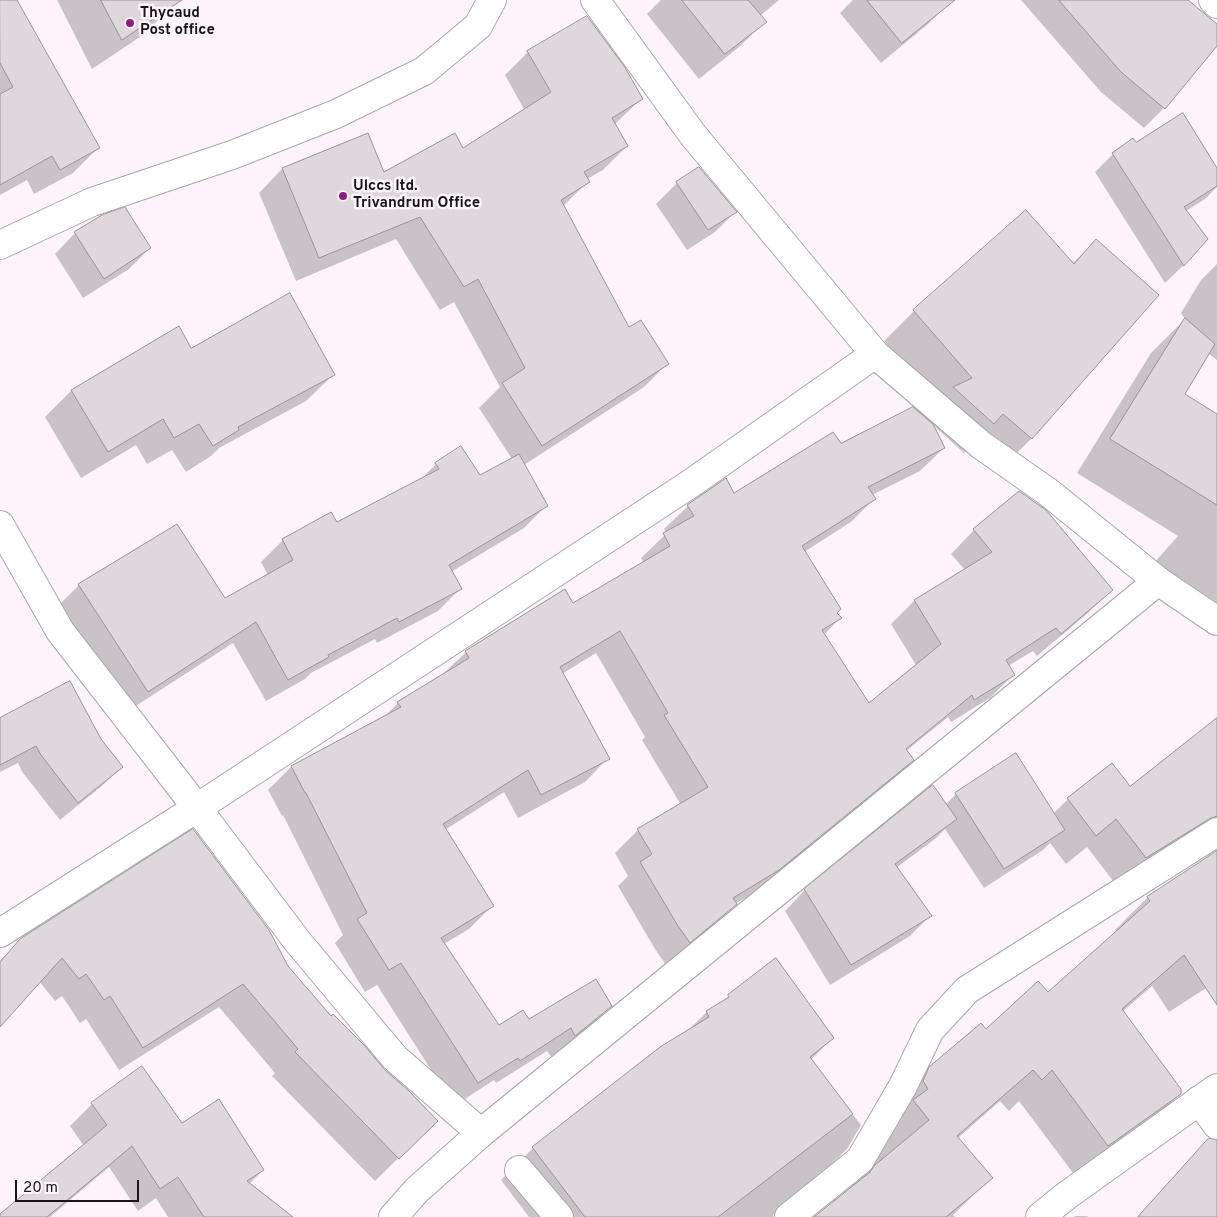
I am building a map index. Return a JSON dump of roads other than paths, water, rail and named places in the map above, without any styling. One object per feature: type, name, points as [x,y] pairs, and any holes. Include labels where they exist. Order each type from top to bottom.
[{"type":"street","points":[[0,244],[92,202],[232,155],[336,114],[424,71],[478,26],[492,0]]},
{"type":"street","points":[[595,0],[693,135],[875,354],[981,445],[1048,492],[1158,581],[1217,621]]},
{"type":"street","points":[[1213,0],[1217,4]]},
{"type":"street","points":[[0,932],[197,808],[693,482],[875,354]]},
{"type":"street","points":[[0,525],[60,631],[298,942],[395,1058],[481,1133]]},
{"type":"street","points":[[393,1217],[418,1190],[481,1133],[1158,581]]},
{"type":"street","points":[[789,1217],[860,1160],[903,1086],[930,1030],[967,990],[1217,832]]},
{"type":"street","points":[[1040,1217],[1066,1196],[1208,1094],[1217,1126]]},
{"type":"street","points":[[519,1170],[560,1217]]},
{"type":"place","name":"Thycaud Post office","points":[[130,23]]},
{"type":"place","name":"Ulccs ltd. Trivandrum Office","points":[[343,196]]}]
